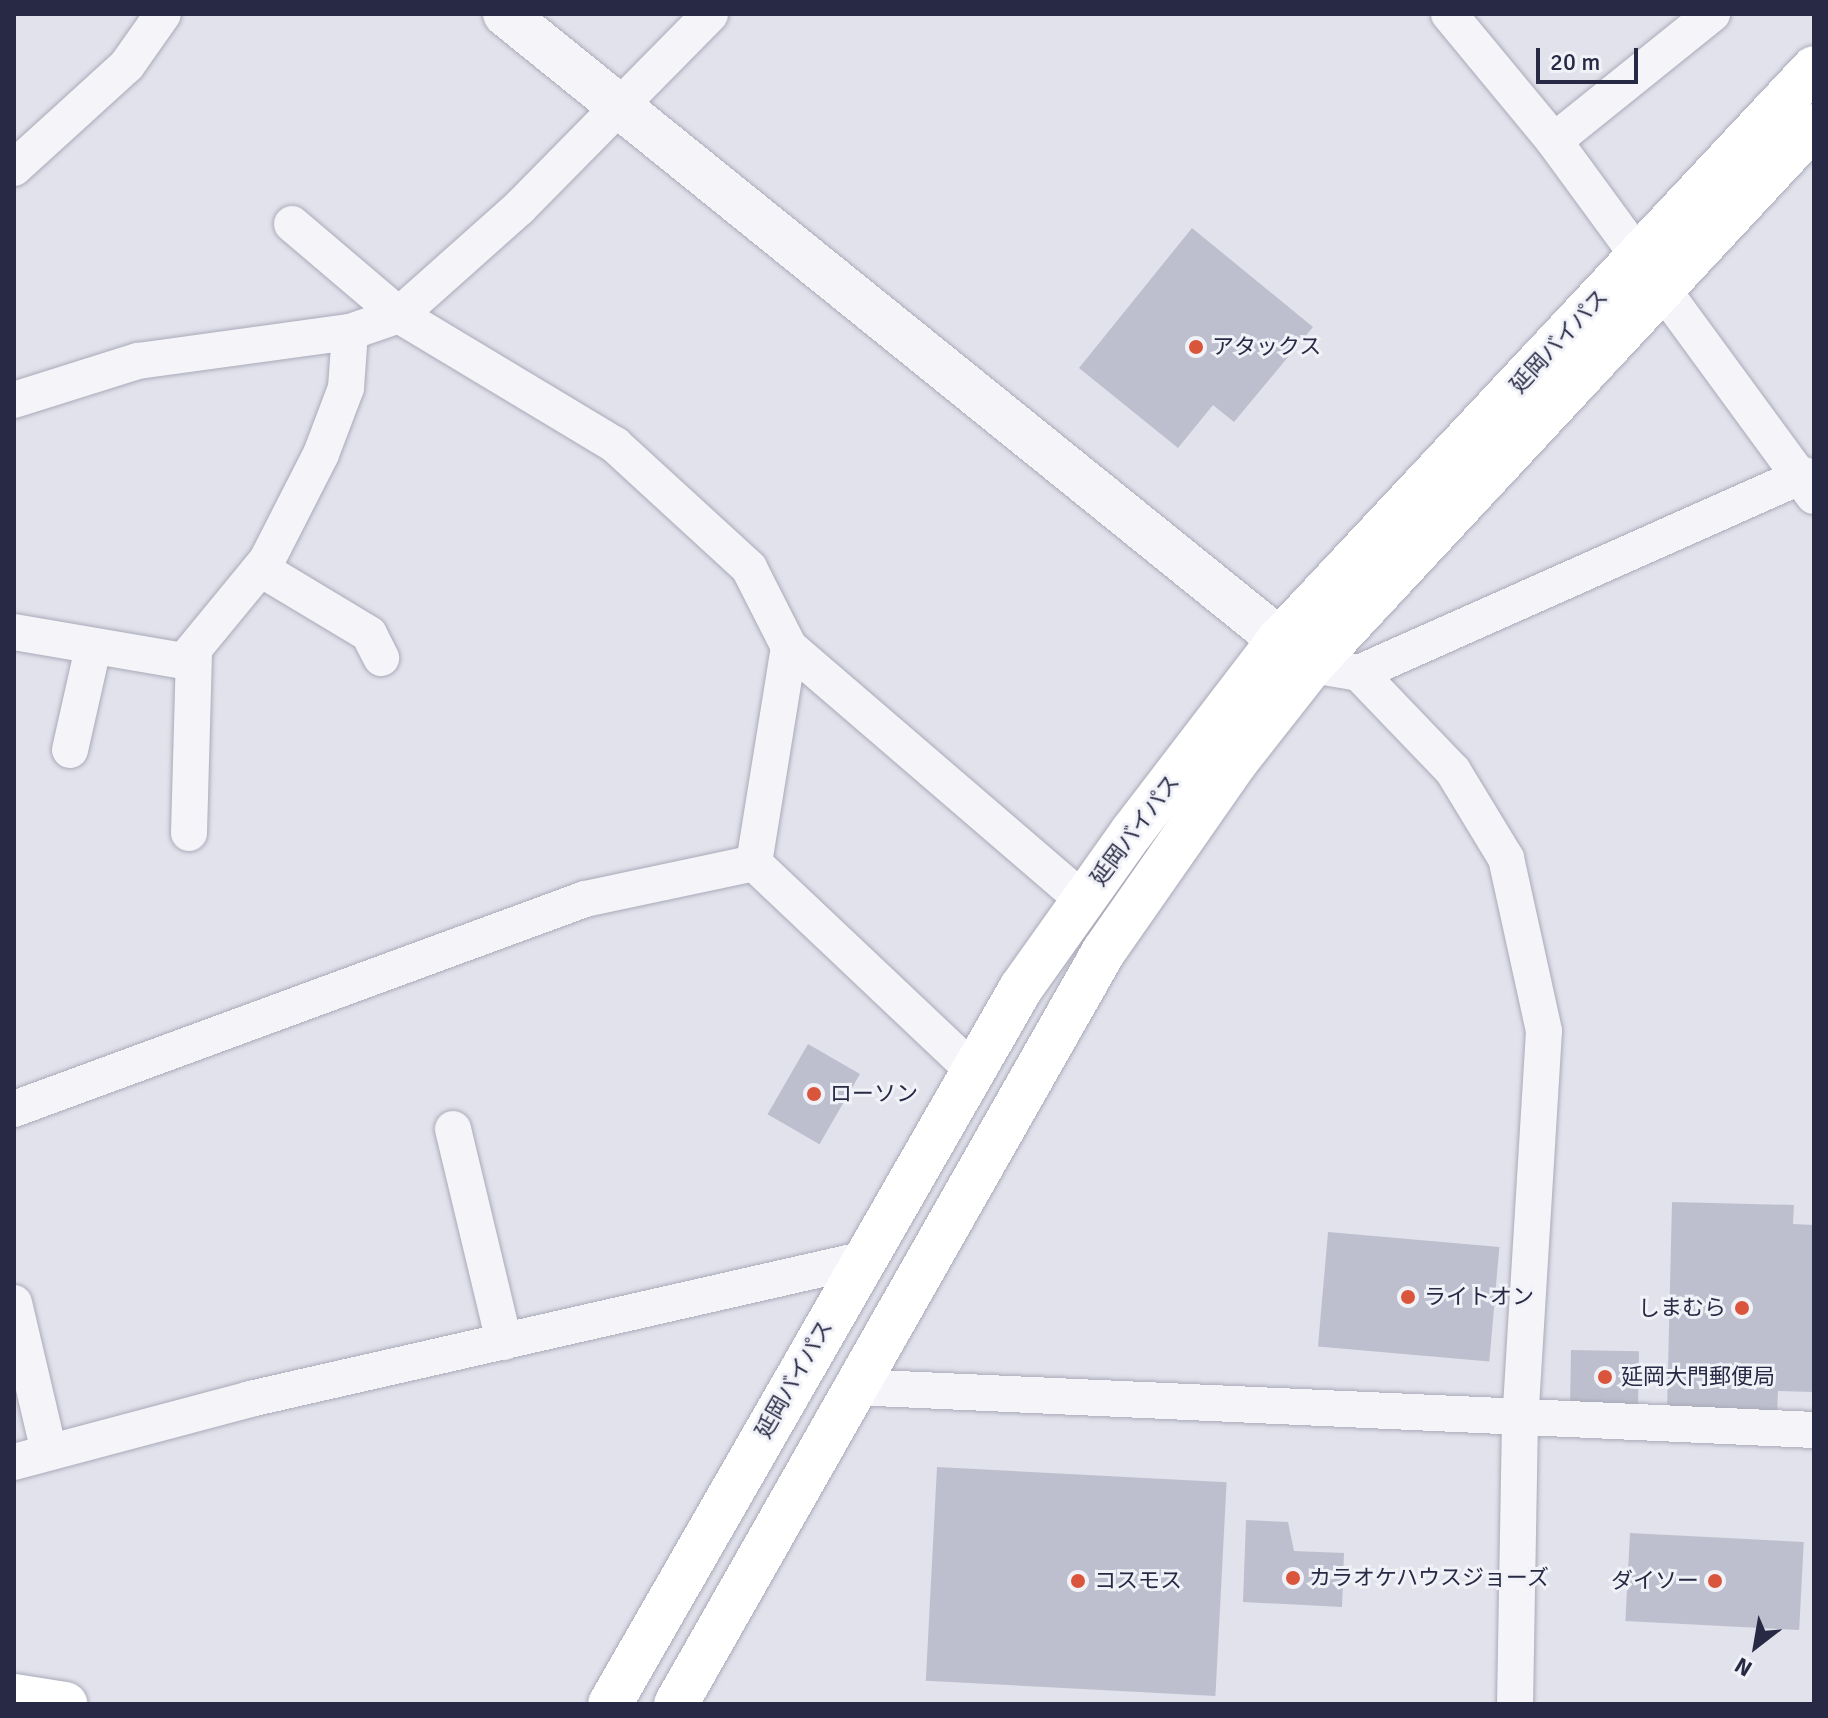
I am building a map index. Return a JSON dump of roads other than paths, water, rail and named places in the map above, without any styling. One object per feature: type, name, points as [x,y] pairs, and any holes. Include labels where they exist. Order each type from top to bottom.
[{"type":"highway","name":"延岡バイパス","points":[[610,1704],[861,1260],[973,1070],[1083,900],[1638,256],[1814,68]]},
{"type":"highway","name":"延岡バイパス","points":[[676,1704],[853,1387],[1104,951],[1296,653],[1664,291],[1814,126]]},
{"type":"highway","points":[[14,1696],[65,1704]]},
{"type":"street","points":[[14,168],[127,65],[163,14]]},
{"type":"street","points":[[505,14],[1296,653],[1359,673],[1453,771],[1506,858],[1544,1031],[1520,1419],[1515,1704]]},
{"type":"street","points":[[14,400],[138,361],[350,332],[399,315],[519,208],[616,104],[710,14]]},
{"type":"street","points":[[1359,673],[1809,486],[1554,141],[1449,14]]},
{"type":"street","points":[[1554,141],[1712,14]]},
{"type":"street","points":[[292,224],[399,315],[615,445],[749,568],[789,647],[1083,900]]},
{"type":"street","points":[[14,632],[93,648],[184,661],[261,569],[341,401],[350,332]]},
{"type":"street","points":[[261,569],[369,634],[381,658]]},
{"type":"street","points":[[754,863],[789,647]]},
{"type":"street","points":[[70,750],[93,648]]},
{"type":"street","points":[[189,833],[194,650]]},
{"type":"street","points":[[754,863],[973,1070]]},
{"type":"street","points":[[14,1109],[585,899],[754,863]]},
{"type":"street","points":[[453,1129],[504,1342]]},
{"type":"street","points":[[14,1462],[504,1342],[861,1260]]},
{"type":"street","points":[[14,1303],[49,1452]]},
{"type":"street","points":[[853,1387],[1814,1430]]},
{"type":"place","name":"アタックス","points":[[1196,347]]},
{"type":"place","name":"ローソン","points":[[814,1094]]},
{"type":"place","name":"ライトオン","points":[[1408,1297]]},
{"type":"place","name":"しまむら","points":[[1742,1308]]},
{"type":"place","name":"延岡大門郵便局","points":[[1605,1377]]},
{"type":"place","name":"カラオケハウスジョーズ","points":[[1293,1578]]},
{"type":"place","name":"コスモス","points":[[1078,1581]]},
{"type":"place","name":"ダイソー","points":[[1715,1581]]}]
